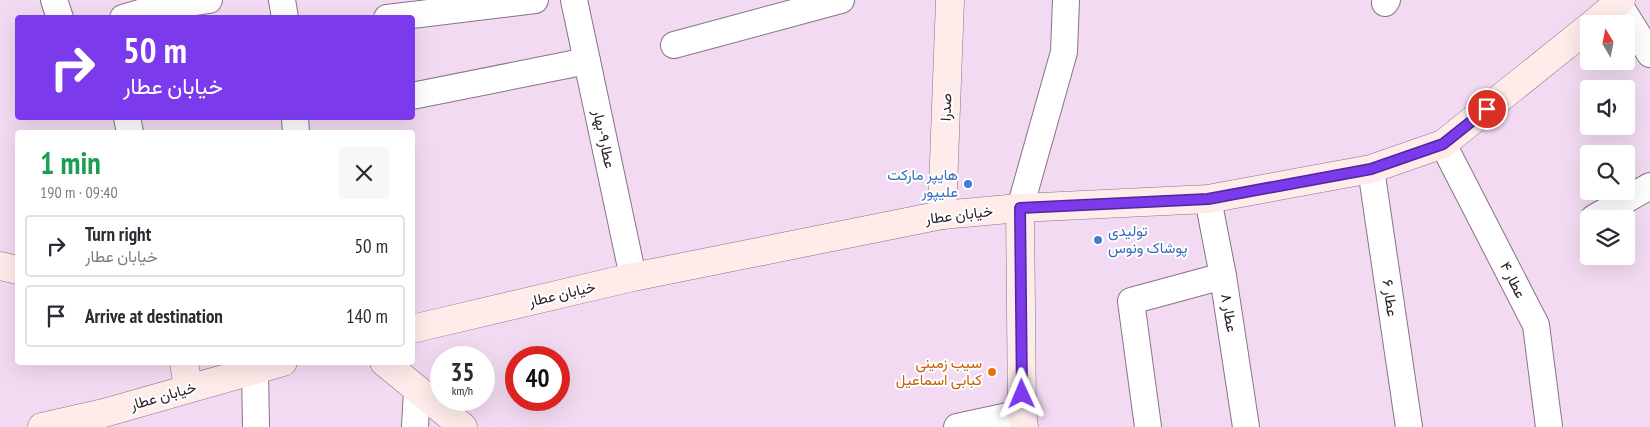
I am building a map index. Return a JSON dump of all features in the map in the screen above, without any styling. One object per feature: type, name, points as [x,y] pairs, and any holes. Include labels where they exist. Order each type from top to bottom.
[{"type":"main road","name":"صدرا","points":[[942,215],[950,0]]},
{"type":"main road","points":[[1603,15],[1618,1]]},
{"type":"main road","name":"خیابان عطار","points":[[415,329],[633,277],[942,215],[1020,208],[1208,199],[1371,169],[1443,144],[1580,34]]},
{"type":"main road","points":[[1020,208],[1023,420]]},
{"type":"main road","points":[[0,266],[15,269]]},
{"type":"main road","name":"خیابان عطار","points":[[42,427],[104,420],[186,375],[255,370],[272,365]]},
{"type":"main road","points":[[388,365],[463,427]]},
{"type":"street","points":[[54,0],[59,15]]},
{"type":"street","points":[[130,15],[155,4],[209,0]]},
{"type":"street","points":[[282,0],[284,15]]},
{"type":"street","points":[[412,15],[535,0]]},
{"type":"street","name":"عطار۹-بهار","points":[[574,0],[633,277]]},
{"type":"street","points":[[674,45],[841,0]]},
{"type":"street","points":[[1020,208],[1064,52],[1066,0]]},
{"type":"street","points":[[1618,1],[1650,54]]},
{"type":"street","points":[[415,95],[587,61]]},
{"type":"street","name":"عطار ۴","points":[[1443,144],[1536,325],[1549,427]]},
{"type":"street","name":"عطار ۶","points":[[1371,169],[1409,427]]},
{"type":"street","points":[[1608,210],[1650,186]]},
{"type":"street","name":"عطار ۸","points":[[1208,199],[1223,276],[1246,427]]},
{"type":"street","points":[[1148,427],[1130,301],[1223,276]]},
{"type":"street","points":[[255,370],[256,427]]},
{"type":"street","points":[[415,427],[417,390]]},
{"type":"street","points":[[958,427],[1023,420]]},
{"type":"place","name":"هایپر مارکت علیپور","points":[[968,184]]},
{"type":"place","name":"تولیدی پوشاک ونوس","points":[[1098,240]]},
{"type":"place","name":"سیب زمینی کبابی اسماعیل","points":[[992,372]]},
{"type":"route","points":[[1022,394],[1020,208],[1208,199],[1371,169],[1443,144],[1487,109]]}]
